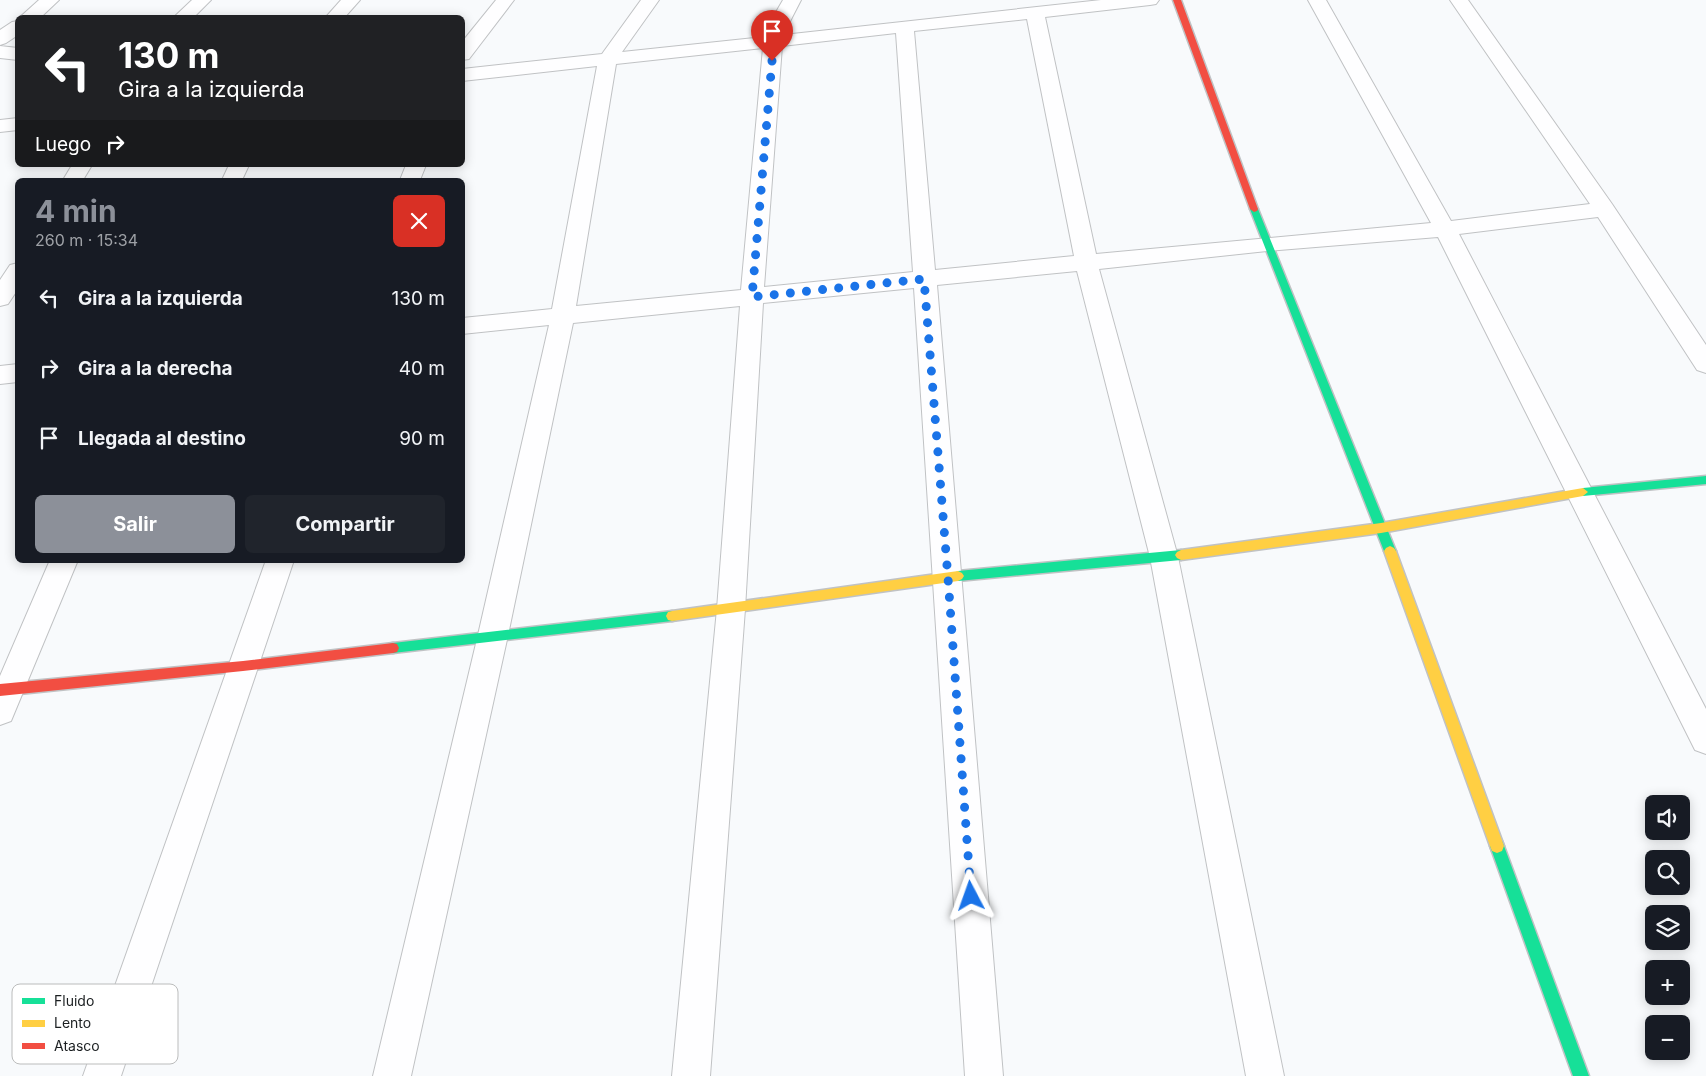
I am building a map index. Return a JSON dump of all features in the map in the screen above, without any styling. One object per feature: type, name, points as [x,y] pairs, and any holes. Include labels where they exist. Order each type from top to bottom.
[{"type":"street","points":[[32,15],[50,0]]},
{"type":"street","points":[[185,15],[202,0]]},
{"type":"street","points":[[337,15],[351,0]]},
{"type":"street","points":[[465,51],[505,0]]},
{"type":"street","points":[[392,1076],[493,635],[563,315],[608,60],[650,0]]},
{"type":"street","points":[[691,1076],[731,609],[752,297],[773,41],[774,31],[792,0]]},
{"type":"street","points":[[465,75],[1150,0]]},
{"type":"street","points":[[1177,0],[1268,244],[1381,528],[1581,1076]]},
{"type":"street","points":[[1317,0],[1445,229],[1706,740]]},
{"type":"street","points":[[1459,0],[1604,209],[1706,364]]},
{"type":"street","points":[[1035,13],[1086,262],[1164,557],[1265,1076]]},
{"type":"street","points":[[905,27],[948,578],[984,1076]]},
{"type":"street","points":[[0,39],[15,28]]},
{"type":"street","points":[[0,52],[15,54]]},
{"type":"street","points":[[0,126],[15,124]]},
{"type":"street","points":[[74,178],[81,167]]},
{"type":"street","points":[[465,326],[1268,244],[1445,229],[1604,209]]},
{"type":"street","points":[[0,298],[15,275]]},
{"type":"street","points":[[0,375],[15,373]]},
{"type":"street","points":[[4,696],[493,635],[731,609],[948,578],[1164,557],[1381,528],[1579,492],[1706,480]]},
{"type":"street","points":[[4,696],[63,563]]},
{"type":"street","points":[[134,984],[279,563]]},
{"type":"street","points":[[102,1076],[106,1064]]},
{"type":"traffic: fast","points":[[1254,209],[1390,551]]},
{"type":"traffic: fast","points":[[1583,492],[1706,480]]},
{"type":"traffic: fast","points":[[958,576],[1181,555]]},
{"type":"traffic: fast","points":[[393,648],[672,616]]},
{"type":"traffic: fast","points":[[1497,846],[1581,1076]]},
{"type":"traffic: slow","points":[[1181,555],[1381,528],[1583,492]]},
{"type":"traffic: slow","points":[[1390,551],[1497,846]]},
{"type":"traffic: slow","points":[[672,616],[958,576]]},
{"type":"traffic: jam","points":[[1177,0],[1254,209]]},
{"type":"traffic: jam","points":[[0,690],[243,666],[393,648]]},
{"type":"route","points":[[772,61],[752,297],[924,279],[971,896]]}]
